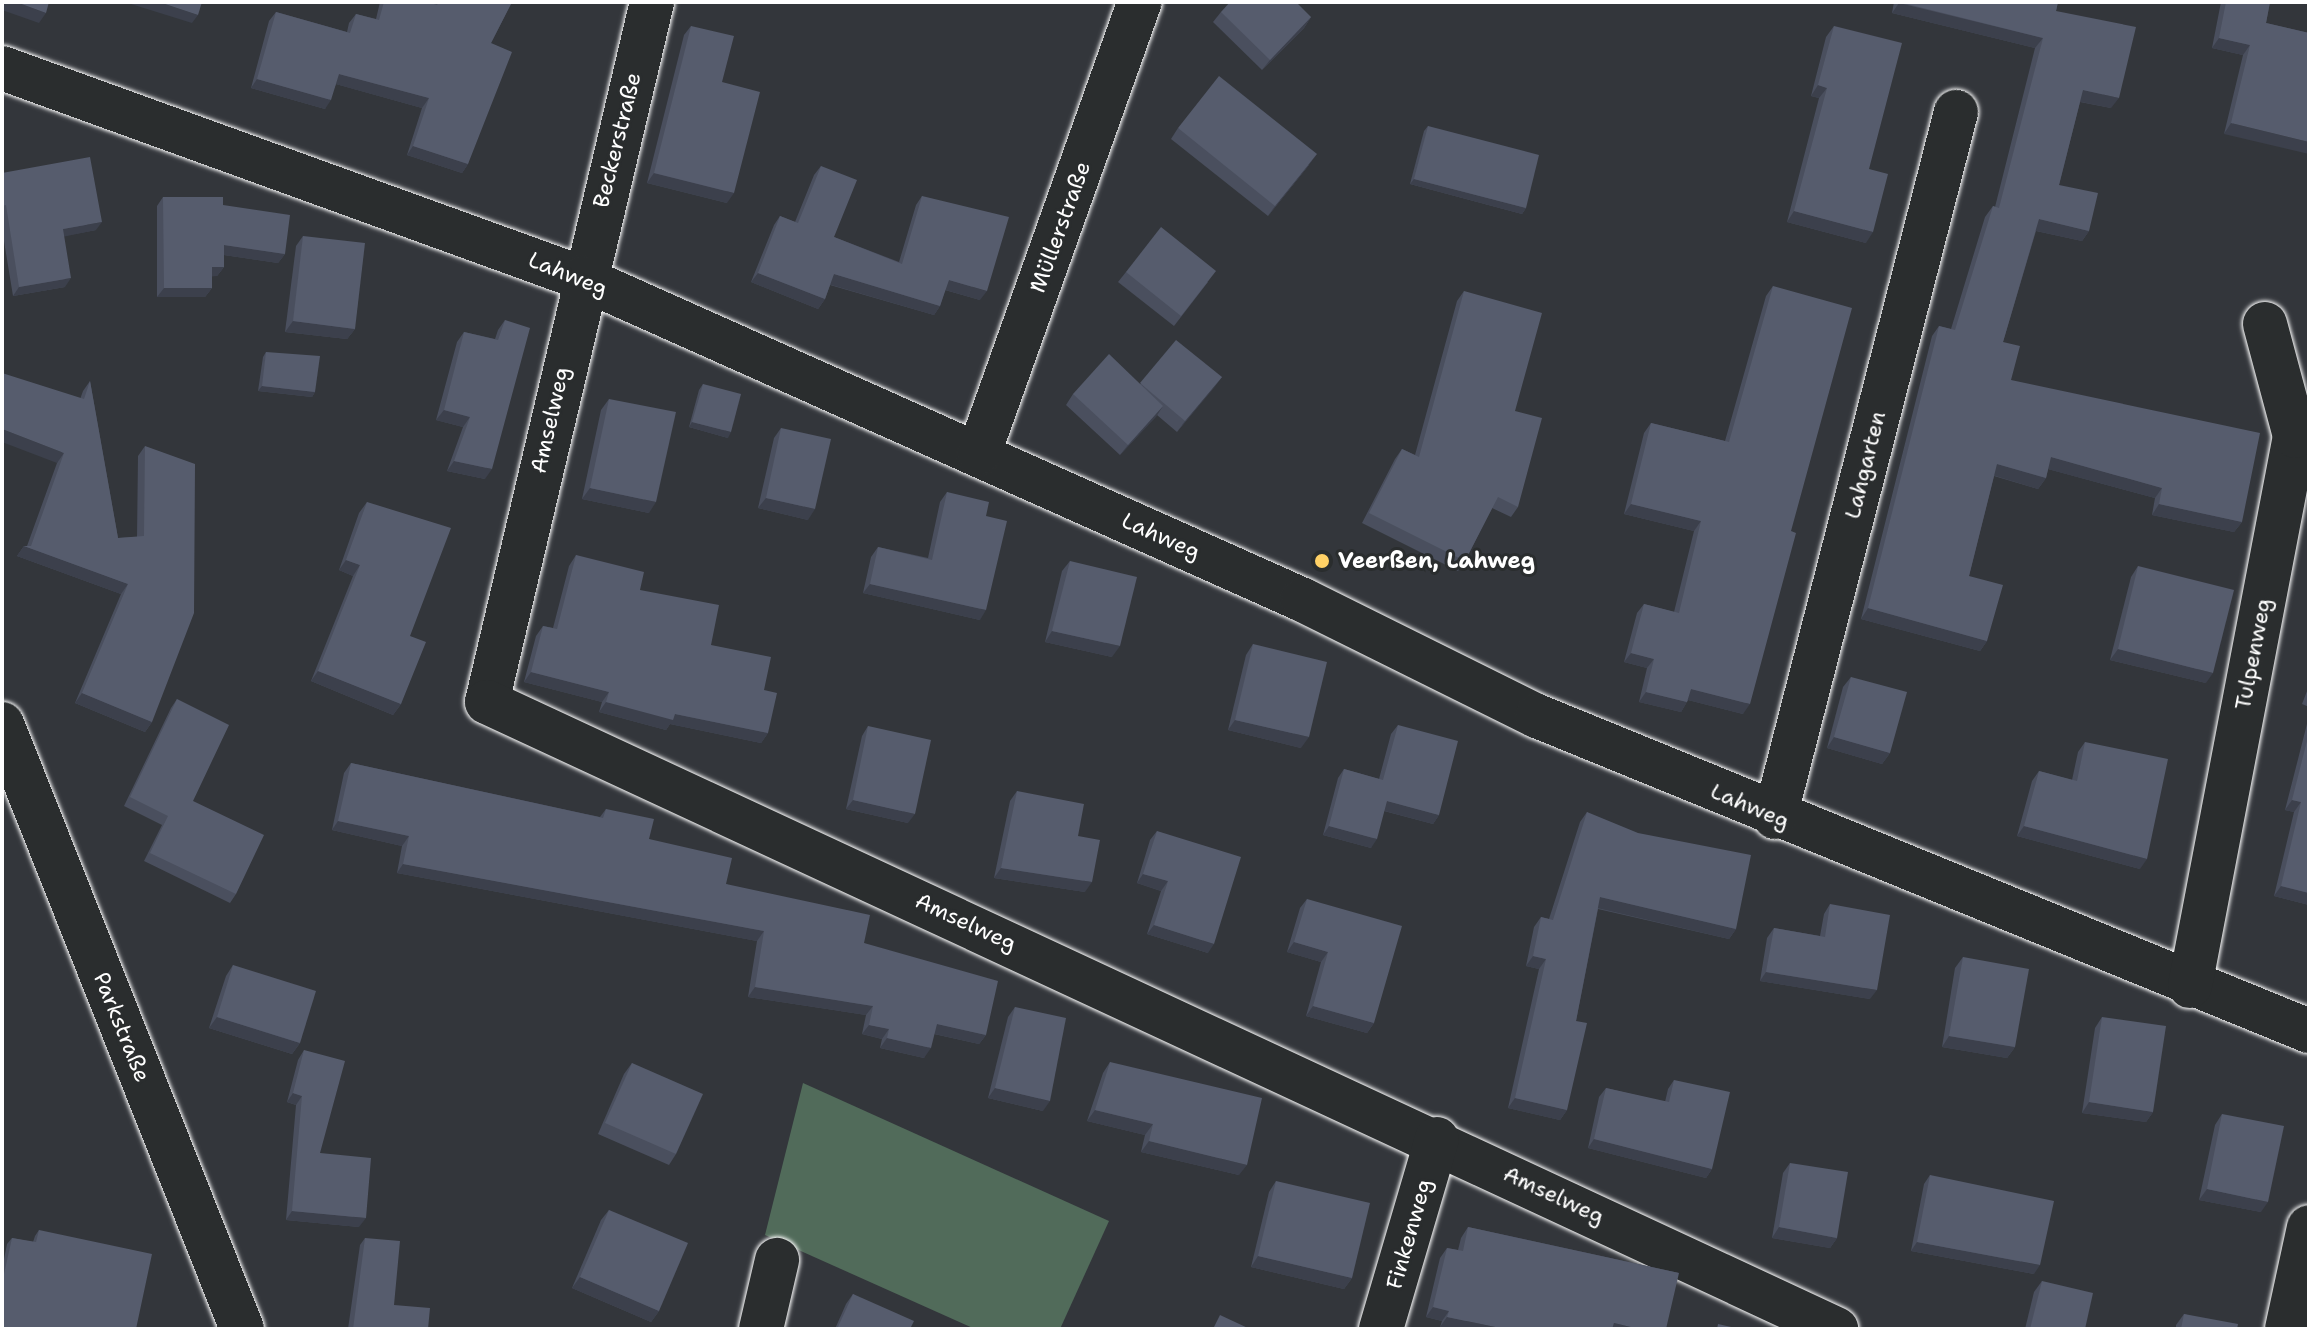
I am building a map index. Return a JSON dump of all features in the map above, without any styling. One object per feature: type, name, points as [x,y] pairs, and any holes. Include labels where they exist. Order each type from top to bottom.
[{"type":"street","name":"Beckerstraße","points":[[582,278],[652,2]]},
{"type":"street","name":"Müllerstraße","points":[[979,453],[1140,2]]},
{"type":"street","name":"Lahweg","points":[[2,68],[582,278],[979,453],[1537,716],[1775,817],[2190,986],[2309,1031]]},
{"type":"street","name":"Lahgarten","points":[[1775,817],[1956,112]]},
{"type":"street","name":"Amselweg","points":[[582,278],[487,702],[1437,1139],[1836,1329]]},
{"type":"street","name":"Tulpenweg","points":[[2190,986],[2295,436],[2265,324]]},
{"type":"street","name":"Parkstraße","points":[[2,724],[242,1329]]},
{"type":"street","name":"Finkenweg","points":[[1381,1329],[1437,1139]]},
{"type":"street","points":[[2287,1329],[2309,1227]]},
{"type":"street","points":[[761,1329],[777,1260]]},
{"type":"green space","points":[[803,1083],[1109,1221],[1060,1329],[975,1329],[765,1235]]},
{"type":"building","points":[[16,2],[49,2],[46,13]]},
{"type":"building","points":[[159,2],[202,2],[198,15]]},
{"type":"building","points":[[384,2],[427,2],[437,5],[439,2],[512,2],[491,43],[512,52],[468,164],[413,146],[429,98],[339,74],[331,100],[257,79],[276,12],[350,33],[356,14],[379,20]]},
{"type":"building","points":[[1230,2],[1296,2],[1311,17],[1270,60],[1221,12]]},
{"type":"building","points":[[1899,2],[2058,2],[2056,11],[2136,27],[2119,98],[2083,90],[2059,185],[2098,193],[2089,231],[2039,219],[2003,342],[2020,346],[2011,380],[2260,433],[2242,522],[2159,504],[2162,488],[2051,457],[2046,478],[1997,464],[1969,576],[2003,585],[1987,641],[1868,608],[1939,326],[1955,330],[1993,206],[1999,208],[2043,38]]},
{"type":"building","points":[[2226,2],[2270,2],[2266,23],[2309,33],[2309,142],[2231,123],[2250,45],[2219,38]]},
{"type":"building","points":[[691,26],[734,36],[722,82],[760,92],[734,193],[654,173]]},
{"type":"building","points":[[1834,26],[1902,43],[1869,169],[1888,174],[1873,232],[1794,211],[1827,88],[1818,85]]},
{"type":"building","points":[[1219,76],[1317,154],[1275,206],[1178,128]]},
{"type":"building","points":[[1428,126],[1539,155],[1526,208],[1414,179]]},
{"type":"building","points":[[90,157],[102,222],[63,229],[71,278],[19,287],[6,205],[2,206],[2,173]]},
{"type":"building","points":[[821,166],[857,180],[834,237],[902,264],[922,196],[1009,217],[987,291],[949,280],[940,306],[834,274],[825,299],[758,273],[780,216],[798,223]]},
{"type":"building","points":[[163,197],[223,197],[223,205],[290,215],[285,254],[224,245],[224,267],[212,267],[212,288],[164,288]]},
{"type":"building","points":[[1161,227],[1216,271],[1181,316],[1126,272]]},
{"type":"building","points":[[303,236],[365,243],[355,329],[293,321]]},
{"type":"building","points":[[1773,286],[1852,308],[1791,531],[1796,533],[1750,704],[1691,689],[1687,702],[1646,692],[1654,659],[1631,653],[1644,604],[1679,613],[1701,521],[1631,504],[1651,423],[1729,442]]},
{"type":"building","points":[[1464,291],[1542,313],[1515,411],[1542,418],[1518,507],[1498,497],[1465,561],[1369,513],[1402,449],[1419,457]]},
{"type":"building","points":[[505,320],[530,328],[492,469],[454,461],[470,417],[444,410],[464,332],[498,340]]},
{"type":"building","points":[[1176,340],[1222,377],[1185,421],[1140,383]]},
{"type":"building","points":[[266,352],[320,356],[315,392],[262,386]]},
{"type":"building","points":[[1109,354],[1163,406],[1128,445],[1073,394]]},
{"type":"building","points":[[2,373],[84,399],[90,381],[118,538],[144,536],[145,446],[195,464],[194,613],[152,722],[82,693],[128,584],[24,546],[31,546],[64,453],[2,429]]},
{"type":"building","points":[[703,384],[741,394],[731,432],[692,422]]},
{"type":"building","points":[[609,399],[676,412],[656,502],[590,488]]},
{"type":"building","points":[[781,428],[831,439],[815,509],[766,498]]},
{"type":"building","points":[[947,492],[989,502],[986,516],[1007,521],[986,610],[870,584],[878,547],[932,560]]},
{"type":"building","points":[[367,502],[451,528],[410,636],[426,642],[401,704],[318,671],[360,565],[346,560]]},
{"type":"building","points":[[576,555],[644,572],[640,590],[719,605],[711,645],[771,657],[764,690],[777,693],[768,733],[675,714],[673,720],[606,702],[609,692],[531,672],[543,626],[557,629]]},
{"type":"building","points":[[1070,561],[1137,577],[1120,646],[1052,631]]},
{"type":"building","points":[[2138,566],[2234,590],[2213,673],[2118,649]]},
{"type":"building","points":[[1253,644],[1327,662],[1309,737],[1235,720]]},
{"type":"building","points":[[1851,677],[1907,692],[1890,753],[1834,737]]},
{"type":"building","points":[[177,699],[229,725],[193,801],[264,835],[236,894],[150,853],[168,816],[130,797]]},
{"type":"building","points":[[1398,725],[1458,741],[1439,815],[1387,801],[1377,839],[1329,826],[1344,769],[1383,780]]},
{"type":"building","points":[[868,726],[931,740],[915,814],[853,800]]},
{"type":"building","points":[[2309,733],[2309,893],[2281,886],[2301,802],[2292,800]]},
{"type":"building","points":[[2085,742],[2168,759],[2147,859],[2024,826],[2039,771],[2077,781]]},
{"type":"building","points":[[351,763],[603,818],[606,809],[654,819],[649,839],[732,858],[726,884],[870,915],[864,943],[998,981],[986,1035],[937,1024],[931,1048],[887,1038],[889,1029],[869,1025],[873,1006],[755,987],[764,931],[403,864],[409,836],[338,821]]},
{"type":"building","points":[[1017,791],[1084,804],[1078,836],[1100,840],[1092,882],[1001,868]]},
{"type":"building","points":[[1587,812],[1638,833],[1751,855],[1736,929],[1600,897],[1576,1021],[1587,1023],[1567,1110],[1515,1098],[1546,959],[1533,956],[1541,917],[1553,920]]},
{"type":"building","points":[[1157,831],[1241,857],[1214,944],[1154,925],[1168,881],[1143,874]]},
{"type":"building","points":[[1307,899],[1402,926],[1374,1023],[1313,1006],[1328,952],[1294,942]]},
{"type":"building","points":[[1830,904],[1890,915],[1877,990],[1766,972],[1774,928],[1825,937]]},
{"type":"building","points":[[1963,957],[2029,969],[2015,1047],[1949,1036]]},
{"type":"building","points":[[233,965],[316,991],[300,1043],[217,1017]]},
{"type":"building","points":[[1015,1007],[1066,1018],[1050,1101],[995,1088]]},
{"type":"building","points":[[2102,1017],[2166,1026],[2153,1112],[2089,1102]]},
{"type":"building","points":[[304,1050],[345,1061],[320,1153],[371,1158],[366,1218],[292,1211],[302,1096],[293,1093]]},
{"type":"building","points":[[1110,1062],[1262,1098],[1247,1165],[1149,1141],[1153,1124],[1095,1110]]},
{"type":"building","points":[[632,1063],[703,1094],[676,1154],[605,1123]]},
{"type":"building","points":[[1674,1080],[1730,1092],[1712,1169],[1594,1139],[1606,1088],[1669,1102]]},
{"type":"building","points":[[2222,1114],[2284,1126],[2268,1202],[2207,1189]]},
{"type":"building","points":[[1790,1163],[1848,1172],[1837,1238],[1779,1227]]},
{"type":"building","points":[[1930,1175],[2054,1201],[2040,1265],[1917,1242]]},
{"type":"building","points":[[1276,1181],[1370,1203],[1352,1278],[1258,1256]]},
{"type":"building","points":[[609,1210],[688,1243],[659,1311],[580,1277]]},
{"type":"building","points":[[1468,1227],[1679,1273],[1666,1329],[1639,1329],[1614,1323],[1612,1329],[1505,1329],[1447,1317],[1449,1311],[1433,1307],[1447,1248],[1463,1251]]},
{"type":"building","points":[[39,1230],[152,1254],[136,1329],[2,1329],[2,1283],[12,1238],[36,1242]]},
{"type":"building","points":[[365,1238],[400,1241],[394,1305],[430,1308],[428,1329],[353,1329]]},
{"type":"building","points":[[2042,1281],[2093,1293],[2085,1329],[2030,1329]]},
{"type":"building","points":[[853,1294],[914,1321],[910,1329],[837,1329]]},
{"type":"building","points":[[2184,1314],[2238,1324],[2237,1329],[2181,1329]]},
{"type":"building","points":[[1220,1315],[1250,1329],[1213,1329]]},
{"type":"building","points":[[1718,1324],[1740,1329],[1717,1329]]},
{"type":"place","name":"Veerßen, Lahweg","points":[[1322,561]]}]
